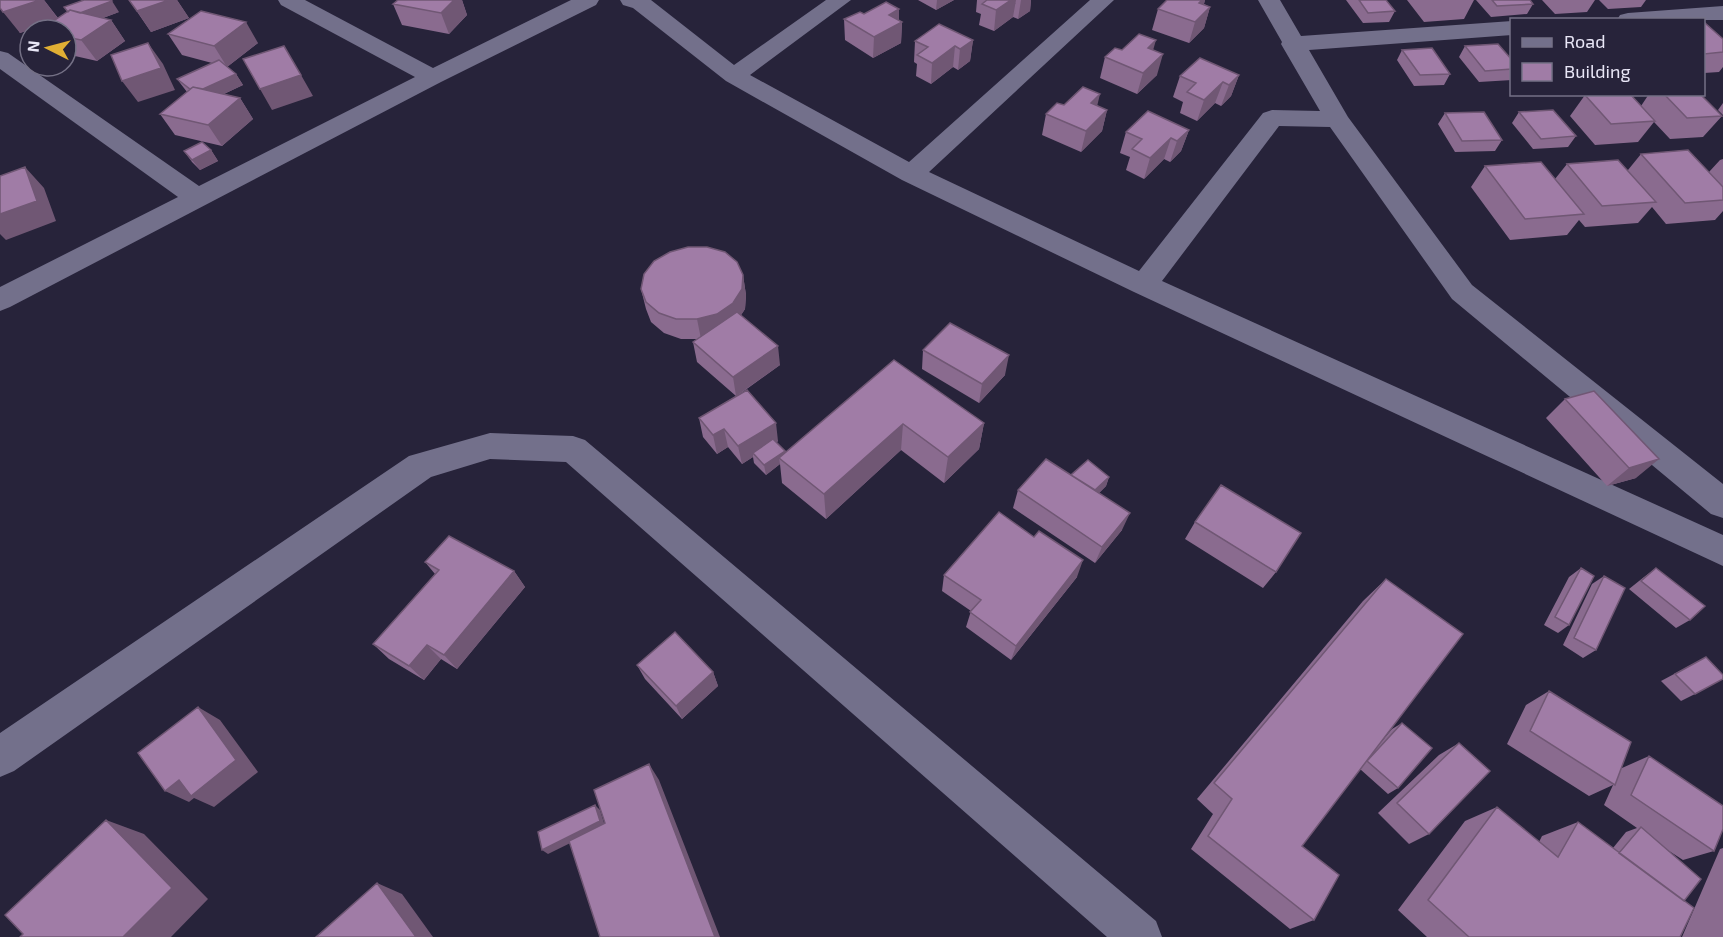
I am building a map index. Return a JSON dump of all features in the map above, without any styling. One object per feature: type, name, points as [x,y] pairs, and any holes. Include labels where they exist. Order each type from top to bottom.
[{"type":"street","points":[[289,0],[433,77]]},
{"type":"street","points":[[0,300],[433,77],[588,0]]},
{"type":"street","points":[[631,0],[641,3],[734,76],[911,174],[1144,285],[1723,551]]},
{"type":"street","points":[[734,76],[840,0]]},
{"type":"street","points":[[911,174],[1103,0]]},
{"type":"street","points":[[1269,0],[1292,44],[1337,119],[1462,292],[1723,504]]},
{"type":"street","points":[[1655,18],[1723,13]]},
{"type":"street","points":[[1292,44],[1510,28]]},
{"type":"street","points":[[0,58],[197,198]]},
{"type":"street","points":[[1144,285],[1272,118],[1337,119]]},
{"type":"street","points":[[0,757],[421,466],[490,446],[573,449],[1140,937]]},
{"type":"building","points":[[0,0],[40,0],[3,12],[0,8]]},
{"type":"building","points":[[84,0],[112,1],[80,13],[70,10],[68,12],[64,7]]},
{"type":"building","points":[[129,0],[169,0],[137,11]]},
{"type":"building","points":[[398,0],[454,0],[441,13],[393,4]]},
{"type":"building","points":[[987,0],[1011,0],[996,10],[982,4]]},
{"type":"building","points":[[1167,0],[1202,0],[1199,3],[1210,7],[1195,22],[1158,9]]},
{"type":"building","points":[[1359,0],[1386,0],[1395,11],[1368,13]]},
{"type":"building","points":[[1492,0],[1530,0],[1533,4],[1497,6]]},
{"type":"building","points":[[886,2],[899,9],[889,15],[902,22],[874,37],[844,19],[860,12],[864,14]]},
{"type":"building","points":[[70,10],[111,20],[81,40],[78,39],[78,18],[58,18]]},
{"type":"building","points":[[201,11],[246,22],[214,46],[168,34]]},
{"type":"building","points":[[1705,23],[1723,39],[1723,52],[1705,54]]},
{"type":"building","points":[[939,24],[973,40],[960,49],[955,46],[932,63],[917,55],[928,47],[915,41]]},
{"type":"building","points":[[1139,34],[1156,40],[1148,48],[1163,54],[1143,73],[1105,57],[1115,48],[1122,50]]},
{"type":"building","points":[[148,43],[161,68],[122,81],[111,55]]},
{"type":"building","points":[[1498,44],[1510,58],[1510,69],[1485,71],[1465,46]]},
{"type":"building","points":[[284,46],[301,75],[260,89],[243,59]]},
{"type":"building","points":[[1432,48],[1450,74],[1420,75],[1402,50]]},
{"type":"building","points":[[1200,58],[1239,75],[1229,85],[1223,82],[1204,100],[1187,92],[1196,83],[1180,76]]},
{"type":"building","points":[[219,60],[236,74],[203,89],[193,87],[190,89],[177,79]]},
{"type":"building","points":[[193,87],[240,98],[208,125],[160,114]]},
{"type":"building","points":[[1083,87],[1100,94],[1091,103],[1107,110],[1086,131],[1046,114],[1057,103],[1064,105]]},
{"type":"building","points":[[1586,96],[1632,96],[1655,121],[1611,124]]},
{"type":"building","points":[[1666,96],[1702,96],[1722,116],[1687,118]]},
{"type":"building","points":[[1553,110],[1576,136],[1541,139],[1519,112]]},
{"type":"building","points":[[1148,111],[1189,130],[1177,141],[1171,138],[1150,158],[1132,149],[1142,139],[1126,132]]},
{"type":"building","points":[[1484,112],[1502,140],[1462,141],[1445,113]]},
{"type":"building","points":[[202,142],[211,150],[192,160],[184,151]]},
{"type":"building","points":[[1688,150],[1723,187],[1723,200],[1685,203],[1641,154]]},
{"type":"building","points":[[1618,160],[1656,202],[1602,206],[1567,164]]},
{"type":"building","points":[[1541,162],[1584,214],[1525,219],[1485,166]]},
{"type":"building","points":[[25,167],[37,201],[0,214],[0,176]]},
{"type":"building","points":[[688,247],[707,247],[725,252],[737,262],[743,275],[742,289],[733,303],[717,314],[697,319],[676,319],[659,313],[646,302],[641,289],[644,274],[654,261],[670,252]]},
{"type":"building","points":[[737,312],[778,346],[733,377],[693,342]]},
{"type":"building","points":[[950,323],[1009,355],[982,384],[923,350]]},
{"type":"building","points":[[894,360],[984,423],[948,457],[903,424],[824,494],[779,458]]},
{"type":"building","points":[[747,390],[776,423],[738,446],[724,429],[713,435],[699,418]]},
{"type":"building","points":[[1594,391],[1659,459],[1629,468],[1565,399]]},
{"type":"building","points":[[773,439],[785,451],[764,465],[753,453]]},
{"type":"building","points":[[1046,459],[1130,513],[1102,547],[1018,490]]},
{"type":"building","points":[[1088,460],[1109,477],[1095,490],[1071,475]]},
{"type":"building","points":[[1221,485],[1301,533],[1276,572],[1195,522]]},
{"type":"building","points":[[999,512],[1034,537],[1039,531],[1083,560],[1016,646],[970,612],[981,600],[944,575]]},
{"type":"building","points":[[449,536],[514,571],[444,655],[427,645],[409,666],[373,644],[439,570],[425,562]]},
{"type":"building","points":[[1581,568],[1594,576],[1569,625],[1555,617]]},
{"type":"building","points":[[1656,568],[1705,606],[1690,620],[1641,581]]},
{"type":"building","points":[[1604,576],[1625,588],[1596,650],[1574,638]]},
{"type":"building","points":[[1386,579],[1463,634],[1302,846],[1339,875],[1314,920],[1208,836],[1232,799],[1214,783]]},
{"type":"building","points":[[675,632],[713,672],[676,706],[637,665]]},
{"type":"building","points":[[1706,657],[1723,675],[1723,679],[1695,694],[1675,674]]},
{"type":"building","points":[[1549,691],[1631,742],[1615,785],[1530,731]]},
{"type":"building","points":[[198,707],[236,760],[191,796],[179,780],[165,791],[138,753]]},
{"type":"building","points":[[1402,723],[1432,748],[1398,788],[1367,761]]},
{"type":"building","points":[[1459,743],[1490,771],[1429,834],[1397,803]]},
{"type":"building","points":[[1649,756],[1723,806],[1723,829],[1714,851],[1631,795]]},
{"type":"building","points":[[649,764],[715,937],[600,937],[569,841],[605,823],[594,790]]},
{"type":"building","points":[[595,805],[600,821],[542,850],[538,832]]},
{"type":"building","points":[[1497,807],[1558,857],[1578,822],[1694,908],[1680,937],[1469,937],[1428,900]]},
{"type":"building","points":[[106,820],[172,888],[123,937],[20,937],[23,934],[5,915]]},
{"type":"building","points":[[1641,827],[1701,879],[1684,901],[1619,853]]},
{"type":"building","points":[[377,883],[416,937],[316,937]]}]
